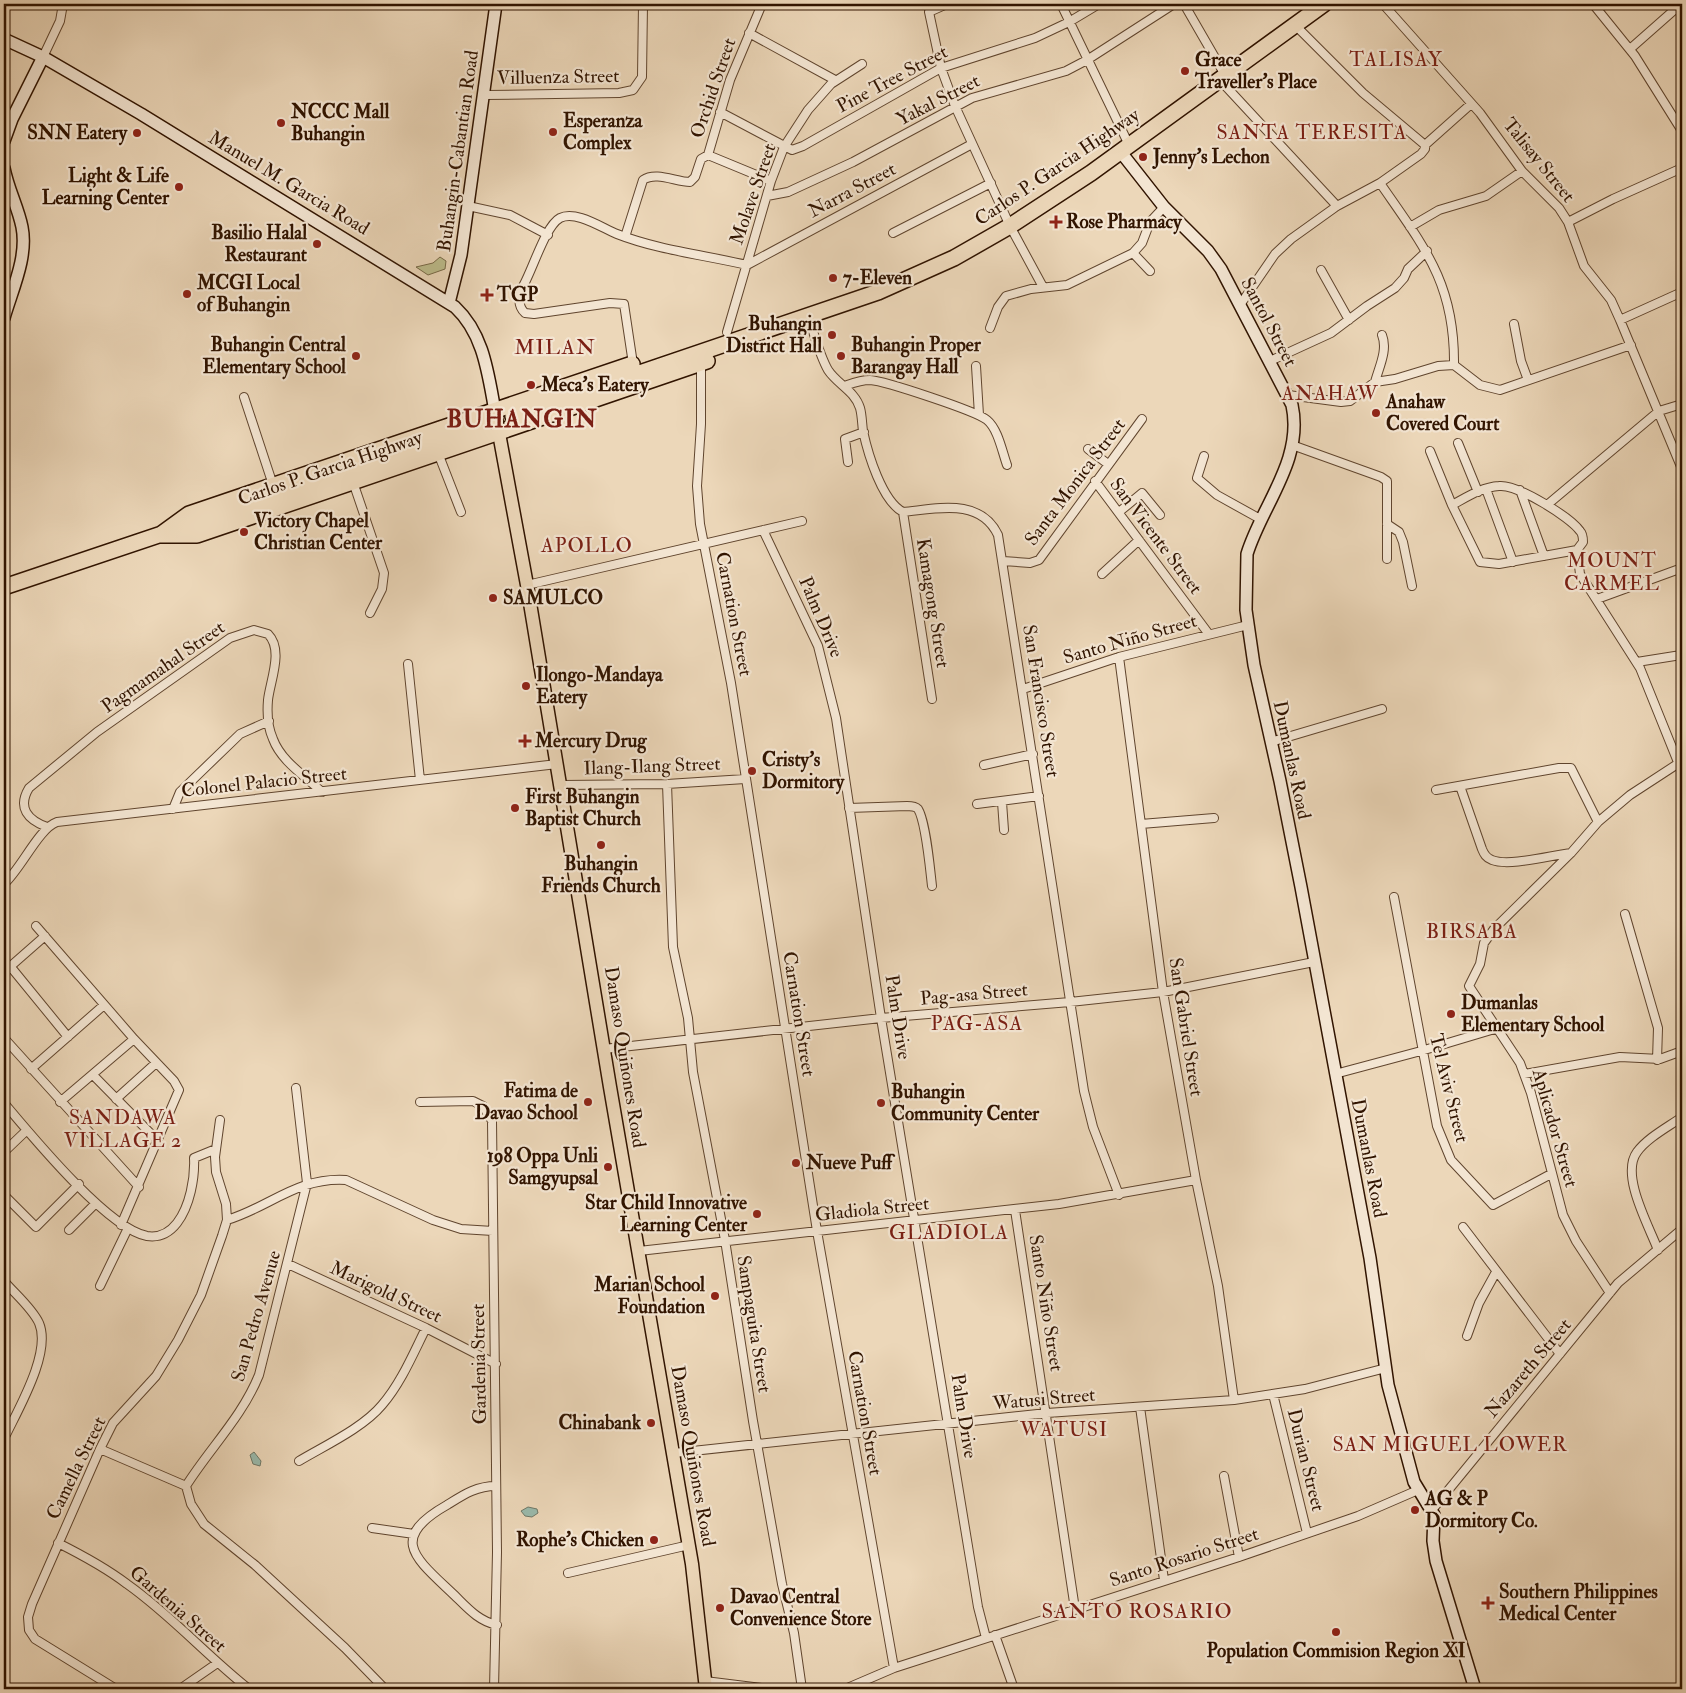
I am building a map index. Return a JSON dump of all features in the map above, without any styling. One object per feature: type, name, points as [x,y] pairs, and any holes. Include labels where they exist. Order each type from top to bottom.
[{"type":"highway","name":"Carlos P. Garcia Highway","points":[[513,416],[878,292],[954,258],[1010,226],[1125,148],[1324,4]]},
{"type":"highway","name":"Carlos P. Garcia Highway","points":[[160,535],[190,514],[273,485],[495,412],[749,325],[790,322]]},
{"type":"highway","name":"Carlos P. Garcia Highway","points":[[160,535],[197,535],[498,430],[756,344],[790,322]]},
{"type":"highway","name":"Carlos P. Garcia Highway","points":[[4,587],[480,427]]},
{"type":"main road","name":"Buhangin-Cabantian Road","points":[[449,303],[458,270],[496,4]]},
{"type":"main road","name":"Manuel M. Garcia Road","points":[[4,40],[43,57],[182,138],[449,303],[468,320],[477,339],[486,366],[495,412]]},
{"type":"main road","points":[[4,141],[12,118],[43,57]]},
{"type":"main road","name":"Santol Street","points":[[1125,148],[1164,207],[1208,251],[1221,269],[1288,395],[1294,416],[1292,445],[1282,475],[1250,544],[1246,560],[1248,625]]},
{"type":"main road","points":[[4,168],[19,214],[24,240],[21,262],[4,318]]},
{"type":"main road","name":"Damaso Quiñones Road","points":[[495,412],[527,585],[604,1049],[674,1453],[689,1544],[706,1685]]},
{"type":"main road","name":"Dumanlas Road","points":[[1248,625],[1254,665],[1271,742],[1370,1258],[1391,1402],[1418,1490],[1432,1510]]},
{"type":"main road","points":[[1432,1510],[1433,1541],[1438,1566],[1475,1689]]},
{"type":"street","points":[[43,57],[60,21],[63,4]]},
{"type":"street","name":"Villuenza Street","points":[[484,95],[619,93],[633,90],[642,77],[643,4]]},
{"type":"street","name":"Orchid Street","points":[[624,237],[643,180],[647,177],[656,176],[690,182],[696,177],[701,159],[708,155],[730,80],[762,4]]},
{"type":"street","points":[[947,4],[929,12],[941,68],[955,106],[1010,226],[1043,287]]},
{"type":"street","points":[[1061,4],[1125,148]]},
{"type":"street","name":"Pine Tree Street","points":[[784,147],[792,150],[803,146],[941,68],[1035,38],[1069,22],[1099,4]]},
{"type":"street","name":"Yakal Street","points":[[767,196],[788,192],[837,170],[955,106],[990,91],[1066,72],[1174,4]]},
{"type":"street","points":[[1184,4],[1222,77],[1337,206]]},
{"type":"street","name":"Talisay Street","points":[[1383,4],[1471,104],[1522,170],[1559,208],[1568,222],[1584,266],[1611,300],[1682,469]]},
{"type":"street","points":[[1593,4],[1630,49],[1682,131]]},
{"type":"street","points":[[1630,49],[1681,4]]},
{"type":"street","points":[[1296,25],[1363,93],[1425,145]]},
{"type":"street","points":[[749,33],[835,80]]},
{"type":"street","name":"Molave Street","points":[[727,332],[767,196],[784,147],[808,110],[835,80],[862,64]]},
{"type":"street","points":[[1240,305],[1282,247],[1337,206],[1380,183],[1420,154],[1425,149],[1425,145],[1471,104]]},
{"type":"street","points":[[720,112],[784,147]]},
{"type":"street","name":"Narra Street","points":[[747,265],[972,144]]},
{"type":"street","points":[[708,155],[772,181]]},
{"type":"street","points":[[1568,222],[1613,198],[1682,168]]},
{"type":"street","points":[[1410,228],[1439,210],[1492,193],[1522,170]]},
{"type":"street","points":[[1380,183],[1427,251],[1445,292],[1451,312],[1455,342],[1454,365]]},
{"type":"street","points":[[893,233],[991,184]]},
{"type":"street","points":[[468,206],[510,215],[548,235]]},
{"type":"street","points":[[990,328],[998,307],[1006,296],[1043,287],[1066,285],[1133,253],[1142,243],[1150,222],[1164,207]]},
{"type":"street","points":[[633,364],[624,304],[610,303],[534,314],[522,311],[520,293],[555,222],[566,216],[582,219],[624,237],[650,245],[747,265]]},
{"type":"street","points":[[1270,361],[1331,333],[1395,288],[1404,278],[1408,268],[1427,251]]},
{"type":"street","points":[[1133,253],[1150,271]]},
{"type":"street","points":[[1321,270],[1349,320]]},
{"type":"street","points":[[1620,320],[1682,292]]},
{"type":"street","points":[[808,316],[826,366],[834,378],[844,386],[860,407],[864,432],[884,491],[890,503],[903,512]]},
{"type":"street","points":[[1514,324],[1521,361],[1528,380]]},
{"type":"street","points":[[1375,382],[1384,351],[1385,342],[1382,335]]},
{"type":"street","points":[[1288,395],[1341,402],[1350,401],[1375,382],[1395,379],[1438,366],[1454,365],[1480,385],[1488,389],[1500,390],[1631,345]]},
{"type":"street","name":"Carnation Street","points":[[701,363],[697,486],[704,544],[725,650],[817,1232],[894,1668]]},
{"type":"street","points":[[976,366],[979,415]]},
{"type":"street","points":[[844,386],[859,382],[879,382],[979,415],[988,421],[994,430],[1007,465]]},
{"type":"street","points":[[244,398],[273,485]]},
{"type":"street","points":[[1547,505],[1659,411],[1682,404]]},
{"type":"street","name":"Santa Monica Street","points":[[1003,561],[1030,562],[1039,560],[1142,419]]},
{"type":"street","points":[[848,462],[845,439],[864,432]]},
{"type":"street","points":[[1458,443],[1482,490],[1513,562]]},
{"type":"street","points":[[1292,445],[1385,479],[1388,488],[1387,559]]},
{"type":"street","points":[[1088,449],[1108,464]]},
{"type":"street","points":[[1430,451],[1452,505],[1480,562],[1490,565],[1577,550],[1583,542],[1581,532],[1547,505],[1520,490],[1506,486],[1482,490],[1452,505]]},
{"type":"street","points":[[438,452],[461,512]]},
{"type":"street","points":[[1204,456],[1197,478],[1218,495],[1262,520]]},
{"type":"street","name":"San Vicente Street","points":[[1095,481],[1208,634]]},
{"type":"street","points":[[353,482],[384,573],[382,589],[370,613]]},
{"type":"street","points":[[1520,490],[1544,556]]},
{"type":"street","points":[[1118,512],[1142,493],[1160,515]]},
{"type":"street","name":"San Francisco Street","points":[[903,512],[958,507],[978,512],[994,527],[1003,561],[1088,1110],[1119,1195]]},
{"type":"street","name":"Kamagong Street","points":[[903,512],[932,699]]},
{"type":"street","points":[[527,585],[802,521]]},
{"type":"street","points":[[1387,524],[1399,532],[1403,542],[1412,586]]},
{"type":"street","name":"Palm Drive","points":[[763,530],[812,630],[825,666],[836,718],[881,1018],[950,1425],[978,1607],[986,1638]]},
{"type":"street","points":[[1102,574],[1139,540]]},
{"type":"street","points":[[1577,550],[1580,574],[1636,662],[1682,772]]},
{"type":"street","points":[[1597,599],[1682,568]]},
{"type":"street","name":"Santo Niño Street","points":[[1023,689],[1119,657],[1248,625]]},
{"type":"street","name":"Pagmamahal Street","points":[[47,827],[31,820],[24,810],[24,796],[29,788],[111,722],[230,638],[254,630],[268,634],[275,646],[275,662],[268,703],[272,737],[277,748],[322,792]]},
{"type":"street","points":[[1636,662],[1681,655]]},
{"type":"street","name":"San Gabriel Street","points":[[1119,657],[1163,992],[1196,1180],[1218,1286],[1234,1400]]},
{"type":"street","points":[[408,664],[420,780]]},
{"type":"street","points":[[1271,742],[1382,709]]},
{"type":"street","points":[[173,809],[180,792],[240,734],[269,721]]},
{"type":"street","points":[[984,765],[1033,754]]},
{"type":"street","name":"Aplicador Street","points":[[1610,1292],[1568,1225],[1551,1174],[1524,1074],[1515,1054],[1469,986],[1480,964],[1484,943],[1494,929],[1571,853],[1598,822],[1630,795],[1678,763]]},
{"type":"street","name":"Colonel Palacio Street","points":[[47,827],[57,822],[557,764]]},
{"type":"street","points":[[1436,790],[1560,768],[1572,768],[1598,822]]},
{"type":"street","name":"Ilang-Ilang Street","points":[[561,786],[667,784],[745,779]]},
{"type":"street","name":"Sampaguita Street","points":[[667,784],[672,932],[688,1018],[689,1040],[706,1148],[725,1240],[757,1444],[782,1584],[794,1633],[802,1689]]},
{"type":"street","points":[[1460,786],[1482,849],[1486,856],[1492,860],[1508,862],[1571,853]]},
{"type":"street","points":[[978,804],[1039,796]]},
{"type":"street","points":[[1002,802],[1004,830]]},
{"type":"street","points":[[849,808],[914,806],[918,810],[923,826],[932,886]]},
{"type":"street","points":[[1141,824],[1214,818]]},
{"type":"street","points":[[4,884],[17,871],[47,827]]},
{"type":"street","name":"Tel Aviv Street","points":[[1394,898],[1421,1051],[1437,1126],[1451,1160],[1487,1202],[1493,1205],[1499,1204],[1551,1174]]},
{"type":"street","points":[[1626,914],[1659,1030],[1657,1060]]},
{"type":"street","points":[[36,926],[180,1090],[100,1286]]},
{"type":"street","points":[[4,972],[45,936]]},
{"type":"street","name":"Pag-asa Street","points":[[604,1049],[881,1018],[1163,992],[1314,962]]},
{"type":"street","points":[[10,966],[68,1037]]},
{"type":"street","points":[[31,1069],[104,1005]]},
{"type":"street","points":[[1335,1074],[1498,1028]]},
{"type":"street","points":[[4,1038],[60,1102],[140,1187]]},
{"type":"street","points":[[60,1102],[134,1039]]},
{"type":"street","points":[[1524,1074],[1620,1057],[1657,1060],[1682,1051]]},
{"type":"street","points":[[116,1099],[156,1063]]},
{"type":"street","points":[[93,1075],[158,1141]]},
{"type":"street","name":"San Pedro Avenue","points":[[186,1486],[204,1457],[250,1398],[259,1375],[307,1183],[296,1088]]},
{"type":"street","name":"Gardenia Street","points":[[420,1102],[473,1101],[483,1106],[492,1121],[496,1364],[496,1626],[494,1689]]},
{"type":"street","points":[[4,1102],[27,1130],[96,1203],[125,1227],[154,1236],[171,1230],[186,1207],[194,1169],[194,1158],[216,1149]]},
{"type":"street","points":[[1658,1250],[1636,1194],[1631,1165],[1638,1151],[1645,1144],[1682,1117]]},
{"type":"street","name":"Camella Street","points":[[116,1689],[36,1638],[29,1630],[28,1617],[58,1543],[113,1423],[156,1376],[178,1340],[201,1295],[227,1220],[226,1204],[216,1172],[216,1149],[220,1120]]},
{"type":"street","points":[[4,1152],[27,1130]]},
{"type":"street","points":[[227,1220],[307,1183],[346,1180],[433,1220],[461,1229],[493,1232]]},
{"type":"street","name":"Gladiola Street","points":[[639,1251],[725,1240],[817,1232],[1014,1210],[1119,1195],[1196,1180]]},
{"type":"street","points":[[4,1195],[36,1227],[78,1184]]},
{"type":"street","points":[[69,1230],[96,1203]]},
{"type":"street","name":"Santo Niño Street","points":[[1014,1210],[1047,1414],[1075,1609]]},
{"type":"street","points":[[1463,1227],[1560,1354]]},
{"type":"street","name":"Nazareth Street","points":[[1432,1510],[1610,1292],[1682,1229]]},
{"type":"street","name":"Marigold Street","points":[[288,1264],[426,1328],[496,1364]]},
{"type":"street","points":[[1467,1336],[1479,1304],[1496,1272]]},
{"type":"street","points":[[4,1281],[38,1320],[42,1337],[34,1372],[4,1439]]},
{"type":"street","points":[[299,1461],[354,1428],[381,1407],[398,1383],[426,1328]]},
{"type":"street","name":"Watusi Street","points":[[674,1453],[1047,1414],[1234,1400],[1305,1389],[1386,1368]]},
{"type":"street","name":"Durian Street","points":[[1273,1394],[1307,1533]]},
{"type":"street","points":[[1140,1407],[1164,1580]]},
{"type":"street","points":[[100,1449],[186,1486],[191,1504],[204,1524],[269,1578],[345,1648],[385,1689]]},
{"type":"street","points":[[1224,1476],[1239,1556]]},
{"type":"street","points":[[496,1486],[480,1487],[430,1514],[421,1522],[414,1534],[413,1548],[419,1561],[479,1618],[496,1626]]},
{"type":"street","name":"Santo Rosario Street","points":[[845,1689],[894,1668],[1358,1516],[1418,1490]]},
{"type":"street","points":[[372,1528],[414,1534]]},
{"type":"street","name":"Gardenia Street","points":[[58,1543],[87,1558],[127,1584],[161,1611],[216,1664],[249,1689]]},
{"type":"street","points":[[568,1573],[689,1544]]},
{"type":"street","points":[[995,1635],[1014,1689]]},
{"type":"street","points":[[180,1689],[216,1664]]},
{"type":"street","points":[[706,1685],[769,1689]]},
{"type":"green space","points":[[440,257],[446,261],[445,269],[428,275],[416,267],[433,263]]},
{"type":"shaded area","points":[[254,1452],[261,1461],[260,1466],[253,1464],[250,1455]]},
{"type":"shaded area","points":[[528,1507],[537,1509],[538,1513],[532,1517],[525,1516],[521,1511]]},
{"type":"tunnel","points":[[480,427],[513,416]]},
{"type":"place","name":"Grace Traveller’s Place","points":[[1185,71]]},
{"type":"place","name":"NCCC Mall Buhangin","points":[[281,123]]},
{"type":"place","name":"Esperanza Complex","points":[[553,132]]},
{"type":"place","name":"SNN Eatery","points":[[137,133]]},
{"type":"place","name":"Jenny's Lechon","points":[[1143,157]]},
{"type":"place","name":"Light & Life Learning Center","points":[[179,187]]},
{"type":"place","name":"Rose Pharmacy","points":[[1056,222]]},
{"type":"place","name":"Basilio Halal Restaurant","points":[[317,244]]},
{"type":"place","name":"7-Eleven","points":[[833,278]]},
{"type":"place","name":"MCGI Local of Buhangin","points":[[187,294]]},
{"type":"place","name":"TGP","points":[[487,295]]},
{"type":"place","name":"Buhangin District Hall","points":[[832,335]]},
{"type":"place","name":"Buhangin Central Elementary School","points":[[356,356]]},
{"type":"place","name":"Buhangin Proper Barangay Hall","points":[[841,356]]},
{"type":"place","name":"Meca's Eatery","points":[[531,385]]},
{"type":"place","name":"Anahaw Covered Court","points":[[1376,413]]},
{"type":"place","name":"Victory Chapel Christian Center","points":[[244,532]]},
{"type":"place","name":"SAMULCO","points":[[493,598]]},
{"type":"place","name":"Ilongo-Mandaya Eatery","points":[[526,686]]},
{"type":"place","name":"Mercury Drug","points":[[525,741]]},
{"type":"place","name":"Cristy's Dormitory","points":[[752,771]]},
{"type":"place","name":"First Buhangin Baptist Church","points":[[515,808]]},
{"type":"place","name":"Buhangin Friends Church","points":[[601,845]]},
{"type":"place","name":"Dumanlas Elementary School","points":[[1451,1014]]},
{"type":"place","name":"Fatima de Davao School","points":[[588,1102]]},
{"type":"place","name":"Buhangin Community Center","points":[[881,1103]]},
{"type":"place","name":"Nueve Puff","points":[[796,1163]]},
{"type":"place","name":"198 Oppa Unli Samgyupsal","points":[[608,1167]]},
{"type":"place","name":"Star Child Innovative Learning Center","points":[[757,1214]]},
{"type":"place","name":"Marian School Foundation","points":[[715,1296]]},
{"type":"place","name":"Chinabank","points":[[651,1423]]},
{"type":"place","name":"AG & P Dormitory Co.","points":[[1415,1510]]},
{"type":"place","name":"Rophe's Chicken","points":[[654,1540]]},
{"type":"place","name":"Southern Philippines Medical Center","points":[[1488,1603]]},
{"type":"place","name":"Davao Central Convenience Store","points":[[720,1608]]},
{"type":"place","name":"Population Commision Region XI","points":[[1336,1632]]},
{"type":"district","name":"TALISAY","points":[[1396,59]]},
{"type":"district","name":"SANTA TERESITA","points":[[1312,132]]},
{"type":"district","name":"MILAN","points":[[555,347]]},
{"type":"district","name":"ANAHAW","points":[[1330,393]]},
{"type":"district","name":"BUHANGIN","points":[[522,419]]},
{"type":"district","name":"APOLLO","points":[[587,545]]},
{"type":"district","name":"MOUNT CARMEL","points":[[1612,572]]},
{"type":"district","name":"BIRSABA","points":[[1472,931]]},
{"type":"district","name":"PAG-ASA","points":[[977,1023]]},
{"type":"district","name":"SANDAWA VILLAGE 2","points":[[123,1128]]},
{"type":"district","name":"GLADIOLA","points":[[949,1232]]},
{"type":"district","name":"WATUSI","points":[[1064,1429]]},
{"type":"district","name":"SAN MIGUEL LOWER","points":[[1450,1444]]},
{"type":"district","name":"SANTO ROSARIO","points":[[1137,1611]]}]
